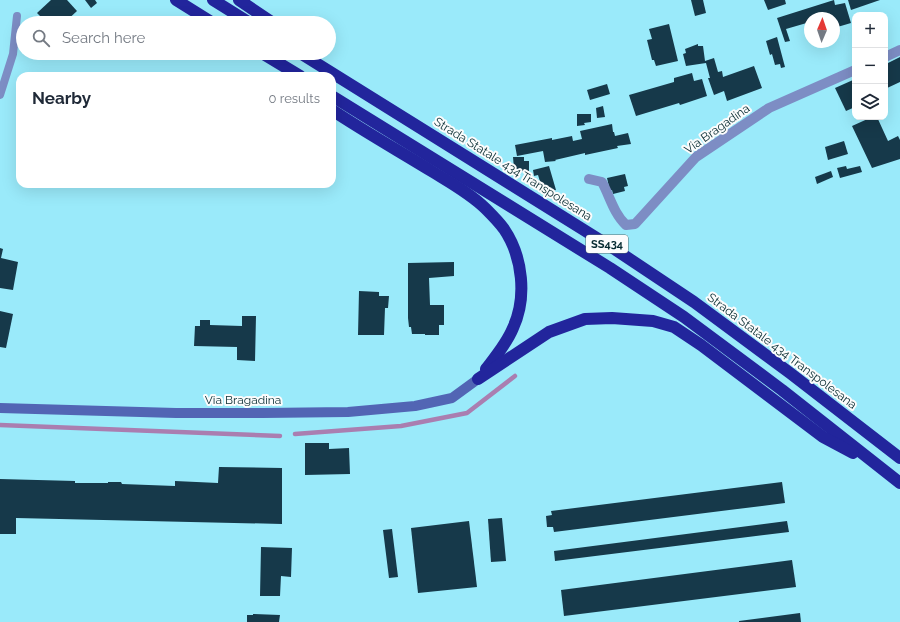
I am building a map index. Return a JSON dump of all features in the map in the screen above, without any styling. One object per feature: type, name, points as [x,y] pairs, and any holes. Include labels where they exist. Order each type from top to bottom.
[{"type":"highway","points":[[176,0],[202,16]]},
{"type":"highway","points":[[213,0],[239,16]]},
{"type":"highway","points":[[238,0],[262,16]]},
{"type":"highway","points":[[273,60],[293,72]]},
{"type":"highway","name":"Strada Statale 434 Transpolesana","points":[[311,60],[331,72]]},
{"type":"highway","points":[[318,60],[332,72]]},
{"type":"highway","points":[[278,63],[289,72]]},
{"type":"highway","name":"Strada Statale 434 Transpolesana","points":[[337,76],[623,254],[694,302],[790,373],[900,458]]},
{"type":"highway","name":"SS434","points":[[336,98],[597,259],[672,309],[782,390],[900,483]]},
{"type":"highway","points":[[336,112],[460,189],[485,208],[504,229],[510,240],[520,271],[521,290],[519,310],[514,328],[499,353],[478,379]]},
{"type":"highway","points":[[478,379],[549,332],[585,319],[612,318],[653,321],[674,327],[701,344],[823,437],[877,464]]},
{"type":"main road","name":"Via Bragadina","points":[[0,408],[262,414],[348,412],[415,406],[452,398],[478,379]]},
{"type":"street","points":[[888,56],[900,50]]},
{"type":"street","name":"Via Bragadina","points":[[589,178],[602,182],[618,218],[626,225],[635,224],[696,157],[769,108],[852,71]]},
{"type":"lane","points":[[0,95],[13,54],[16,26]]},
{"type":"building","points":[[51,0],[67,0],[77,11],[72,16],[40,16],[37,13]]},
{"type":"building","points":[[85,0],[95,0],[97,3],[91,8]]},
{"type":"building","points":[[691,0],[703,0],[706,13],[695,16]]},
{"type":"building","points":[[764,0],[785,0],[786,4],[768,10]]},
{"type":"building","points":[[834,0],[835,5],[845,3],[851,23],[840,26],[840,12],[804,12],[804,24],[786,29],[790,41],[785,42],[777,18]]},
{"type":"building","points":[[848,0],[880,0],[851,10]]},
{"type":"building","points":[[669,24],[678,61],[656,66],[654,60],[652,60],[647,40],[652,39],[649,29]]},
{"type":"building","points":[[777,37],[785,67],[781,68],[780,64],[775,65],[766,41]]},
{"type":"building","points":[[698,44],[698,46],[703,46],[705,61],[714,58],[718,72],[722,71],[723,77],[754,66],[762,88],[727,101],[724,91],[714,95],[708,78],[710,78],[706,63],[686,66],[683,54],[686,53],[685,49]]},
{"type":"building","points":[[900,57],[900,82],[888,88],[888,84],[888,63]]},
{"type":"building","points":[[692,73],[694,81],[702,79],[707,96],[680,105],[679,103],[636,116],[629,95],[674,82],[674,78]]},
{"type":"building","points":[[852,80],[852,108],[846,111],[835,88]]},
{"type":"building","points":[[607,84],[610,94],[590,100],[587,90]]},
{"type":"building","points":[[603,106],[605,117],[597,118],[596,108]]},
{"type":"building","points":[[577,114],[591,114],[591,122],[584,123],[585,125],[577,126]]},
{"type":"building","points":[[865,120],[878,120],[888,141],[898,136],[900,140],[900,159],[872,168],[852,126]]},
{"type":"building","points":[[612,124],[615,136],[628,133],[631,144],[617,146],[618,148],[585,155],[585,153],[555,160],[556,161],[545,162],[543,151],[517,156],[515,145],[572,136],[573,141],[582,139],[580,131]]},
{"type":"building","points":[[844,141],[848,154],[828,160],[825,147]]},
{"type":"building","points":[[513,157],[524,157],[524,161],[529,161],[529,171],[518,171],[518,169],[514,169]]},
{"type":"building","points":[[549,166],[556,190],[548,192],[547,187],[542,188],[538,175],[534,176],[533,170]]},
{"type":"building","points":[[846,166],[847,169],[860,166],[862,172],[840,178],[837,168]]},
{"type":"building","points":[[831,171],[833,177],[817,184],[815,177]]},
{"type":"building","points":[[625,174],[628,186],[624,187],[625,191],[613,194],[612,190],[610,191],[607,178]]},
{"type":"building","points":[[0,248],[3,249],[1,258],[18,262],[13,290],[0,288]]},
{"type":"building","points":[[454,262],[454,276],[429,278],[430,305],[444,305],[444,325],[439,325],[439,335],[412,334],[411,327],[409,327],[408,318],[408,263]]},
{"type":"building","points":[[359,291],[379,292],[379,296],[389,296],[388,308],[385,308],[384,335],[358,335]]},
{"type":"building","points":[[0,311],[13,314],[6,348],[0,347]]},
{"type":"building","points":[[242,316],[256,316],[255,361],[237,360],[237,347],[194,346],[195,326],[200,326],[200,320],[210,320],[210,325],[242,326]]},
{"type":"building","points":[[305,443],[329,443],[329,449],[349,448],[350,474],[305,475]]},
{"type":"building","points":[[219,467],[282,468],[282,524],[16,518],[16,534],[0,534],[0,479],[75,481],[75,483],[121,482],[122,484],[175,486],[175,481],[218,483]]},
{"type":"building","points":[[782,482],[785,503],[554,532],[553,527],[547,527],[546,516],[552,515],[551,511]]},
{"type":"building","points":[[502,518],[506,561],[491,562],[488,519]]},
{"type":"building","points":[[469,521],[477,587],[418,593],[411,528]]},
{"type":"building","points":[[787,521],[789,532],[555,561],[554,551]]},
{"type":"building","points":[[392,529],[398,577],[389,578],[383,530]]},
{"type":"building","points":[[261,547],[292,548],[291,577],[281,576],[280,596],[260,596]]},
{"type":"building","points":[[792,560],[796,587],[564,616],[561,590]]},
{"type":"building","points":[[800,613],[801,622],[739,622],[739,621]]},
{"type":"building","points":[[247,615],[280,615],[279,622],[247,622]]},
{"type":"waterway","points":[[295,434],[401,426],[467,413],[515,376]]},
{"type":"waterway","points":[[0,425],[280,436]]}]
